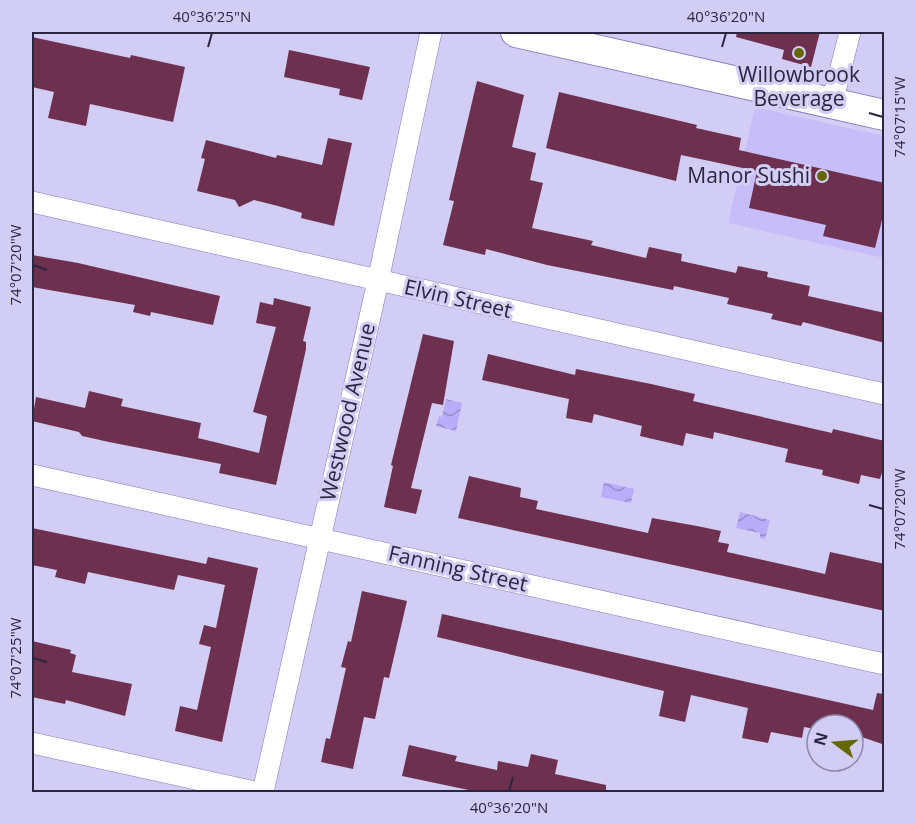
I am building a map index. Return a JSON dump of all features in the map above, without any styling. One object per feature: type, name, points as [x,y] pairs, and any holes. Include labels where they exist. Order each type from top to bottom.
[{"type":"street","name":"Westwood Avenue","points":[[263,792],[378,281],[430,32]]},
{"type":"street","points":[[516,32],[885,115]]},
{"type":"street","points":[[832,103],[850,32]]},
{"type":"street","name":"Elvin Street","points":[[32,202],[885,394]]},
{"type":"street","name":"Fanning Street","points":[[32,475],[885,664]]},
{"type":"street","points":[[32,743],[255,792]]},
{"type":"shaded area","points":[[755,107],[884,136],[884,258],[728,223]]},
{"type":"water","points":[[446,399],[462,403],[456,431],[436,426],[439,416],[442,417]]},
{"type":"water","points":[[604,482],[634,489],[631,503],[601,497]]},
{"type":"water","points":[[740,512],[770,520],[765,539],[760,538],[760,533],[736,528]]},
{"type":"building","points":[[737,32],[820,32],[811,67],[782,59],[784,50],[736,37]]},
{"type":"building","points":[[32,37],[185,67],[173,122],[90,104],[86,126],[48,118],[54,92],[32,87]]},
{"type":"building","points":[[289,50],[370,67],[362,100],[339,95],[340,89],[284,77]]},
{"type":"building","points":[[477,81],[524,95],[512,147],[536,153],[530,180],[543,183],[532,228],[593,241],[591,245],[646,258],[649,247],[682,254],[681,261],[736,273],[738,266],[768,272],[767,277],[810,286],[808,296],[885,313],[885,343],[803,322],[801,326],[771,319],[773,314],[727,304],[729,298],[674,286],[673,290],[547,265],[486,249],[485,255],[443,245],[454,201],[449,200]]},
{"type":"building","points":[[559,92],[697,125],[696,128],[741,138],[739,150],[885,183],[885,208],[875,248],[823,236],[826,225],[749,208],[757,171],[681,155],[676,181],[546,148]]},
{"type":"building","points":[[328,138],[352,143],[334,226],[301,218],[302,213],[278,206],[254,200],[239,207],[235,200],[197,191],[205,159],[201,158],[206,140],[276,158],[277,155],[322,165]]},
{"type":"building","points":[[32,255],[78,263],[220,296],[213,325],[151,312],[150,316],[133,312],[135,305],[32,287]]},
{"type":"building","points":[[274,298],[311,307],[303,341],[306,342],[306,349],[276,485],[219,473],[221,464],[82,436],[79,432],[32,421],[36,397],[85,408],[89,391],[123,399],[121,406],[201,423],[198,438],[259,453],[267,416],[253,412],[276,327],[256,323],[260,302],[273,305]]},
{"type":"building","points":[[423,334],[454,341],[443,405],[432,403],[411,488],[422,490],[416,514],[384,507],[393,466],[391,465]]},
{"type":"building","points":[[488,354],[575,375],[576,369],[651,384],[695,394],[693,401],[832,433],[833,429],[885,441],[885,463],[880,479],[861,475],[859,484],[822,475],[823,470],[785,462],[788,449],[714,432],[713,439],[686,433],[683,446],[640,436],[642,426],[594,414],[592,423],[566,418],[569,399],[482,380]]},
{"type":"building","points":[[469,476],[521,488],[520,497],[538,501],[536,509],[648,533],[652,518],[721,531],[718,542],[729,544],[727,552],[825,574],[830,552],[885,564],[885,611],[458,518]]},
{"type":"building","points":[[32,528],[206,564],[208,557],[258,568],[222,742],[175,731],[180,706],[197,710],[211,647],[199,644],[204,625],[216,628],[225,585],[178,575],[174,590],[88,572],[85,584],[55,577],[57,570],[32,565]]},
{"type":"building","points":[[362,591],[407,601],[389,678],[384,677],[375,719],[364,717],[353,769],[321,762],[326,738],[330,739],[346,668],[341,667],[348,641],[351,642]]},
{"type":"building","points":[[442,614],[873,710],[877,693],[885,694],[885,745],[865,738],[865,713],[805,713],[802,738],[771,732],[768,743],[742,738],[748,708],[691,695],[685,722],[659,716],[664,691],[437,637]]},
{"type":"building","points":[[32,641],[71,650],[70,653],[76,655],[72,672],[132,684],[125,716],[66,700],[65,704],[32,697]]},
{"type":"building","points":[[409,745],[457,756],[455,761],[497,770],[498,761],[528,767],[531,754],[558,760],[555,774],[606,785],[606,792],[478,792],[402,776]]},
{"type":"place","name":"Willowbrook Beverage","points":[[799,53]]},
{"type":"place","name":"Manor Sushi","points":[[822,176]]}]
